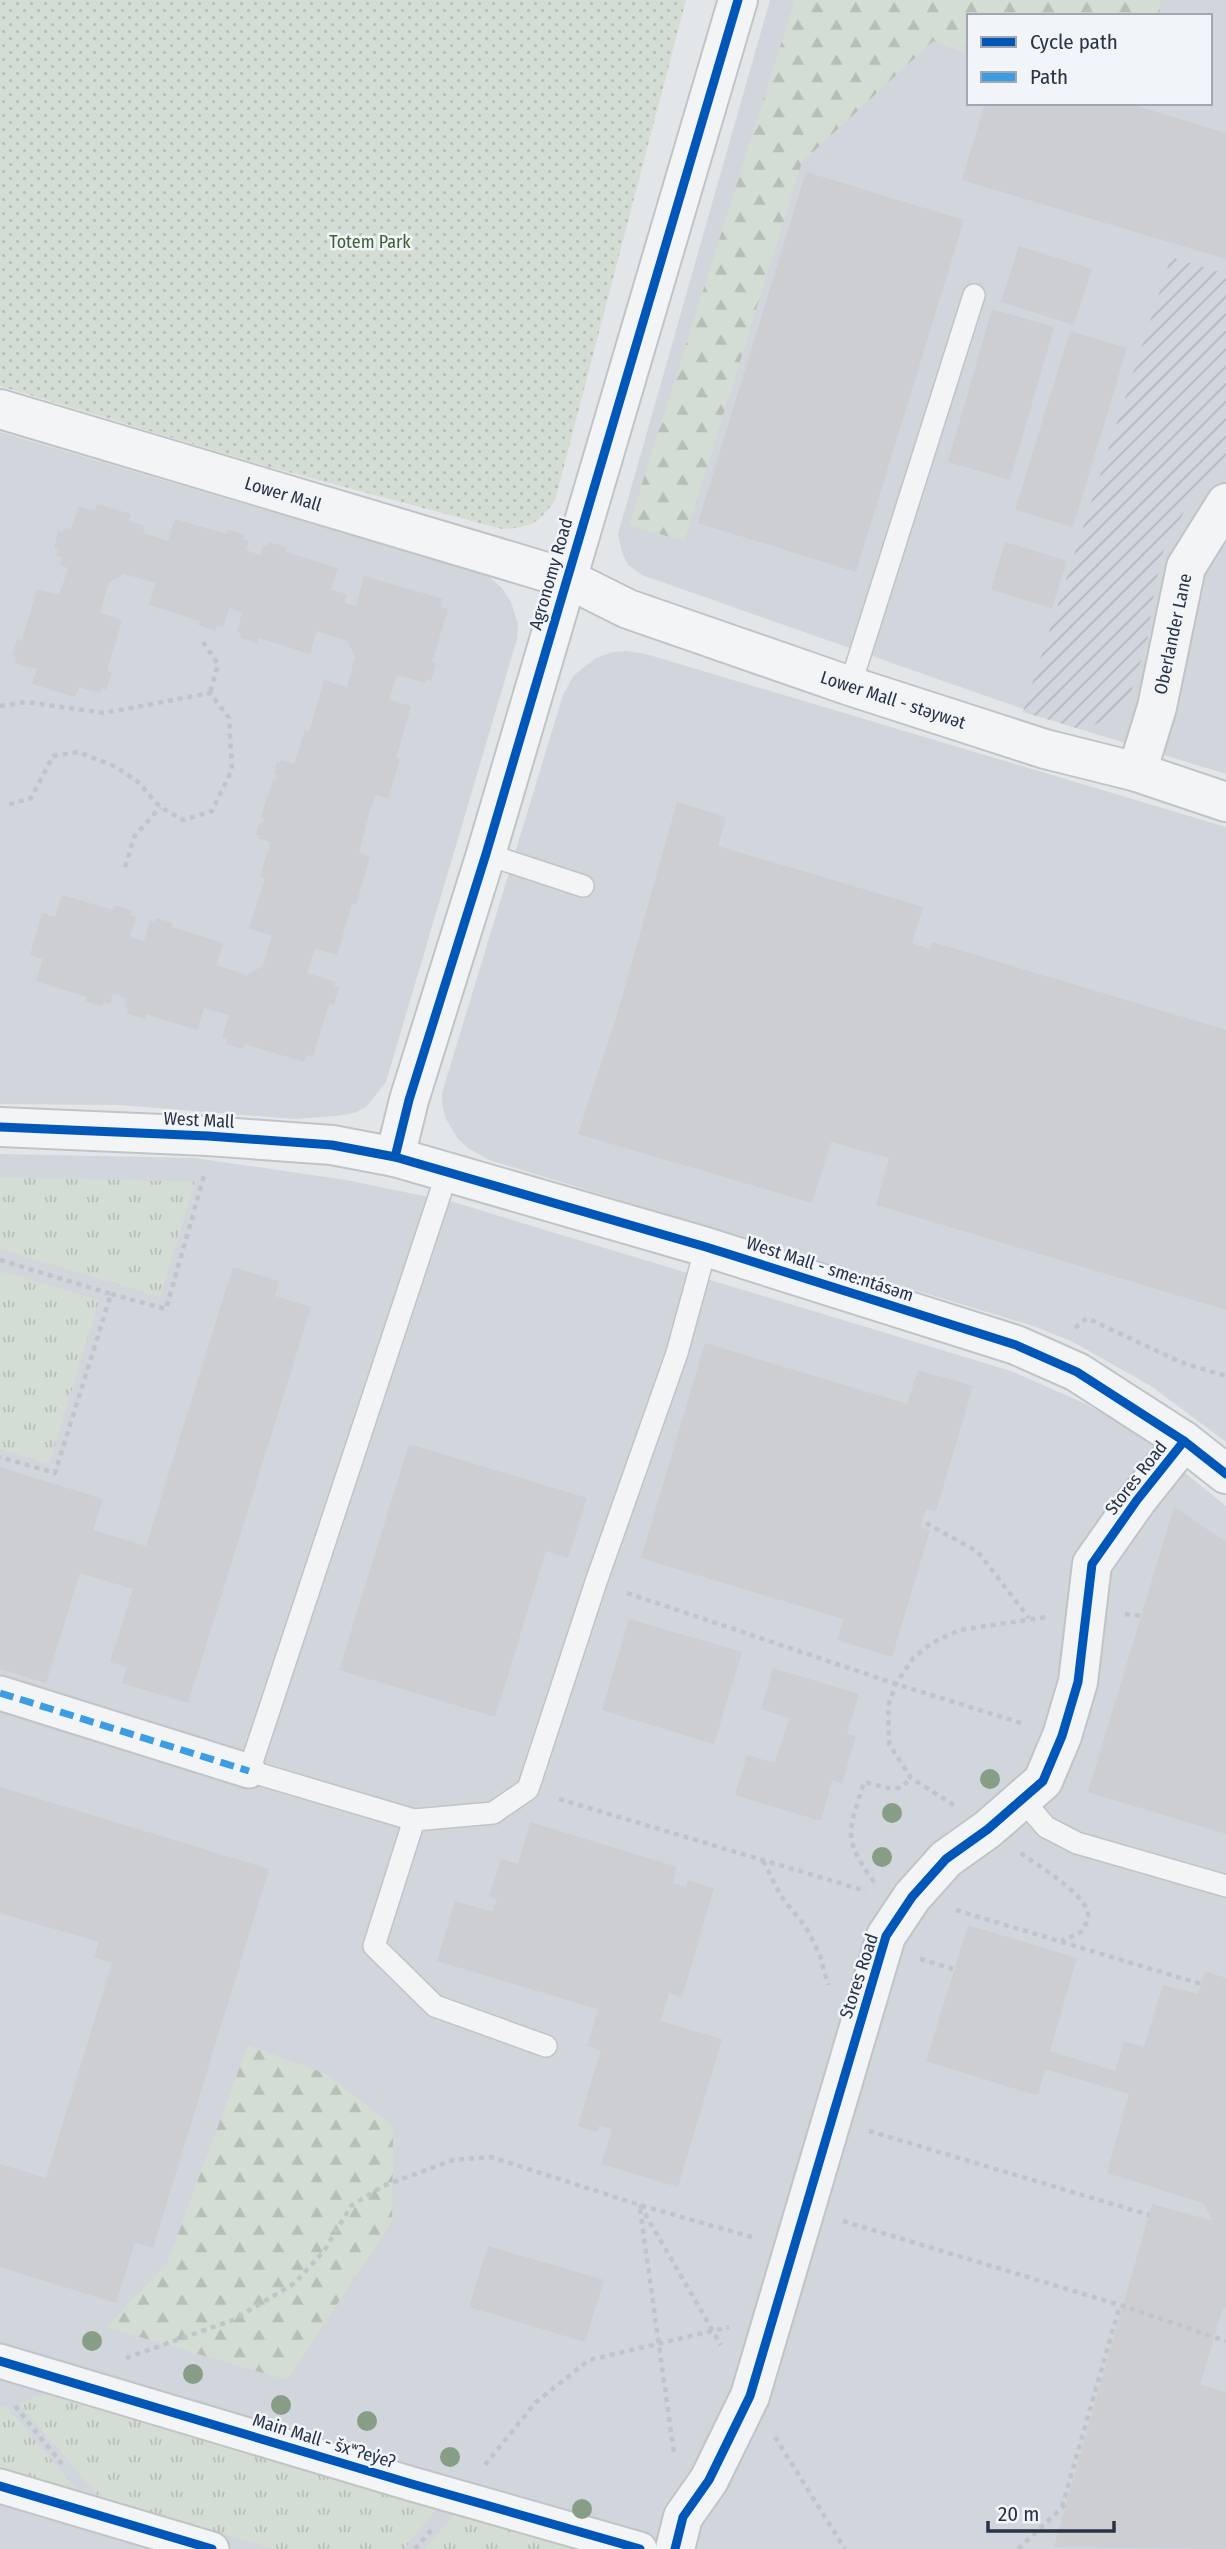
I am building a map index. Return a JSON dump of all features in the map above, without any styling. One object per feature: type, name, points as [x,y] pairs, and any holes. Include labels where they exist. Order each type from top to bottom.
[{"type":"street","name":"Agronomy Road","points":[[395,1157],[409,1100],[486,854],[738,0]]},
{"type":"street","name":"Lower Mall","points":[[0,409],[566,578]]},
{"type":"street","name":"Oberlander Lane","points":[[1137,772],[1157,707],[1186,567],[1226,503]]},
{"type":"street","name":"Lower Mall - stəywət","points":[[566,578],[628,609],[850,686],[1045,749],[1137,772],[1226,802]]},
{"type":"street","name":"West Mall","points":[[0,1127],[332,1145],[395,1157]]},
{"type":"street","name":"West Mall - sme:ntásəm","points":[[395,1157],[706,1247],[1016,1345],[1077,1372],[1184,1441],[1226,1474]]},
{"type":"street","name":"Stores Road","points":[[679,2533],[709,2480],[750,2396],[886,1936],[896,1894],[988,1829],[1043,1781],[1062,1736],[1078,1682],[1091,1563],[1184,1441]]},
{"type":"street","points":[[0,1693],[249,1771]]},
{"type":"street","name":"Main Mall - šxʷʔey̓eʔ","points":[[0,2361],[640,2549]]},
{"type":"street","points":[[0,2486],[212,2549]]},
{"type":"lane","points":[[850,686],[974,295]]},
{"type":"lane","points":[[486,854],[583,886]]},
{"type":"lane","points":[[447,1173],[249,1771],[414,1820],[493,1813],[528,1789],[596,1582],[677,1353],[706,1247]]},
{"type":"lane","points":[[1022,1799],[1046,1827],[1077,1843],[1226,1886]]},
{"type":"lane","points":[[414,1820],[374,1945],[435,2006],[546,2046]]},
{"type":"path","points":[[203,642],[218,664],[210,694]]},
{"type":"path","points":[[0,706],[26,702],[104,713],[210,694]]},
{"type":"path","points":[[7,805],[31,798],[53,756],[78,752],[114,766],[137,781],[160,807],[183,820],[212,811],[232,769],[229,718],[210,694]]},
{"type":"path","points":[[125,867],[134,836],[160,807]]},
{"type":"path","points":[[0,1260],[166,1309],[206,1171]]},
{"type":"path","points":[[0,1457],[55,1473],[111,1294]]},
{"type":"path","points":[[1072,1330],[1087,1318],[1180,1362],[1226,1376]]},
{"type":"path","points":[[926,1523],[978,1552],[1029,1619]]},
{"type":"path","points":[[596,1582],[896,1684],[1062,1736]]},
{"type":"path","points":[[962,1810],[911,1778],[889,1744],[888,1706],[896,1684],[913,1658],[932,1643],[959,1630],[1038,1618]]},
{"type":"path","points":[[896,1894],[859,1861],[850,1842],[852,1823],[864,1782],[901,1788],[911,1778]]},
{"type":"path","points":[[528,1789],[864,1891],[896,1894],[1202,1984]]},
{"type":"path","points":[[1012,1847],[1071,1890],[1086,1906],[1088,1917],[1081,1933],[1060,1941]]},
{"type":"path","points":[[762,1860],[780,1896],[807,1929],[820,1955],[829,1991]]},
{"type":"path","points":[[832,2120],[1149,2215]]},
{"type":"path","points":[[120,2360],[233,2320],[295,2283],[324,2251],[351,2206],[383,2186],[453,2160],[491,2157],[640,2205],[793,2249]]},
{"type":"path","points":[[640,2205],[660,2344],[679,2533]]},
{"type":"path","points":[[805,2210],[1120,2305],[1226,2341]]},
{"type":"path","points":[[1018,2549],[1065,2505],[1120,2305]]},
{"type":"path","points":[[415,2549],[536,2402],[589,2360],[774,2315]]},
{"type":"path","points":[[57,2378],[8,2396],[64,2467]]},
{"type":"shaded area","points":[[770,0],[1226,0],[1226,774],[1083,730],[642,575],[628,565],[618,534]]},
{"type":"shaded area","points":[[1171,257],[1226,274],[1226,466],[1190,501],[1164,549],[1154,591],[1147,642],[1128,701],[1111,717],[1083,730],[1023,712]]},
{"type":"shaded area","points":[[0,432],[488,576],[502,588],[511,602],[518,624],[517,639],[386,1082],[366,1107],[354,1113],[295,1119],[120,1105],[0,1104]]},
{"type":"shaded area","points":[[613,652],[646,654],[1226,827],[1226,1442],[1151,1386],[1071,1341],[1033,1326],[489,1160],[458,1139],[446,1119],[442,1093],[563,695],[574,675],[596,658]]},
{"type":"shaded area","points":[[0,1154],[195,1158],[346,1180],[453,1202],[1011,1371],[1086,1404],[1133,1431],[1226,1506],[1226,2549],[0,2549]]},
{"type":"green space","name":"Totem Park","points":[[0,0],[686,0],[555,500],[544,514],[533,523],[502,529],[266,466],[0,386]]},
{"type":"green space","points":[[795,0],[1161,0],[1159,14],[967,14],[967,53],[933,41],[802,162],[684,541],[629,525]]},
{"type":"green space","points":[[0,1177],[195,1182],[160,1297],[0,1249]]},
{"type":"green space","points":[[0,1271],[99,1300],[49,1464],[0,1449]]},
{"type":"green space","points":[[248,2045],[326,2074],[393,2126],[392,2221],[287,2380],[106,2327],[167,2264]]},
{"type":"green space","points":[[52,2391],[438,2507],[404,2549],[274,2549],[99,2497],[19,2403]]},
{"type":"green space","points":[[6,2406],[77,2490],[0,2467],[0,2408]]},
{"type":"green space","points":[[456,2512],[578,2549],[425,2549]]},
{"type":"building","points":[[984,105],[1134,105],[1226,133],[1226,259],[962,180]]},
{"type":"building","points":[[806,172],[964,220],[856,572],[698,523]]},
{"type":"building","points":[[1019,246],[1092,269],[1074,325],[1001,302]]},
{"type":"building","points":[[992,309],[1054,327],[1010,480],[948,462]]},
{"type":"building","points":[[1070,331],[1127,348],[1073,527],[1015,510]]},
{"type":"building","points":[[97,504],[131,514],[129,521],[145,526],[143,533],[168,541],[175,519],[226,534],[228,529],[245,535],[243,539],[249,541],[246,550],[260,555],[263,545],[267,546],[269,542],[286,547],[285,552],[338,568],[331,590],[347,594],[345,603],[356,607],[364,576],[443,599],[441,607],[448,609],[432,662],[436,663],[431,681],[426,679],[425,683],[397,675],[389,700],[411,706],[396,758],[400,759],[388,799],[376,795],[370,810],[359,852],[370,857],[337,955],[315,948],[307,973],[336,982],[334,986],[339,987],[334,1005],[329,1004],[313,1057],[307,1055],[304,1062],[245,1044],[243,1049],[226,1044],[227,1039],[222,1038],[229,1015],[204,1008],[197,1030],[146,1014],[145,1019],[127,1014],[128,1009],[124,1008],[126,998],[113,994],[110,1004],[104,1002],[103,1007],[85,1001],[87,997],[36,981],[43,959],[30,955],[42,913],[55,917],[62,895],[113,910],[115,905],[132,911],[130,915],[136,917],[130,937],[144,941],[150,921],[154,922],[156,918],[173,923],[172,927],[223,943],[217,965],[247,975],[263,966],[272,935],[249,929],[265,878],[260,876],[271,842],[256,835],[259,823],[262,824],[264,818],[261,817],[273,780],[277,775],[274,774],[277,762],[280,763],[281,760],[294,764],[305,730],[309,732],[324,680],[347,687],[355,657],[347,641],[317,631],[310,654],[259,638],[258,644],[240,638],[241,633],[237,632],[242,612],[229,608],[223,628],[217,626],[216,631],[198,625],[200,621],[149,605],[156,583],[124,574],[109,582],[100,613],[122,620],[107,671],[112,672],[106,690],[102,688],[100,693],[79,687],[75,697],[32,684],[37,669],[15,663],[16,658],[12,656],[17,639],[22,640],[37,589],[59,595],[68,568],[60,565],[63,558],[56,555],[58,550],[54,549],[58,531],[71,529],[78,506],[95,511]]},
{"type":"building","points":[[1005,542],[1067,561],[1052,608],[991,590]]},
{"type":"building","points":[[677,802],[726,817],[718,846],[923,907],[912,943],[930,949],[932,942],[1226,1030],[1226,1310],[876,1205],[889,1158],[831,1142],[812,1203],[578,1134],[617,1015]]},
{"type":"building","points":[[233,1267],[279,1281],[275,1296],[311,1307],[188,1703],[122,1683],[127,1667],[110,1662],[133,1589],[80,1573],[46,1683],[0,1669],[0,1467],[103,1499],[93,1530],[146,1546]]},
{"type":"building","points":[[705,1343],[907,1404],[918,1370],[973,1386],[936,1511],[926,1509],[920,1527],[930,1530],[892,1657],[837,1640],[843,1619],[641,1558]]},
{"type":"building","points":[[409,1444],[587,1498],[568,1558],[546,1551],[495,1717],[339,1670]]},
{"type":"building","points":[[1174,1507],[1226,1542],[1226,1834],[1088,1792]]},
{"type":"building","points":[[629,1619],[742,1652],[714,1744],[602,1710]]},
{"type":"building","points":[[773,1668],[859,1694],[847,1734],[856,1736],[842,1783],[832,1780],[821,1821],[735,1795],[747,1755],[775,1763],[789,1718],[761,1709]]},
{"type":"building","points":[[0,1787],[269,1869],[153,2248],[135,2242],[116,2303],[0,2267],[0,2164],[46,2178],[112,1963],[94,1957],[99,1942],[0,1913]]},
{"type":"building","points":[[530,1822],[677,1867],[673,1883],[686,1887],[688,1880],[714,1888],[682,1997],[669,1993],[661,2021],[722,2039],[678,2187],[601,2164],[612,2129],[599,2126],[597,2132],[578,2126],[601,2050],[587,2046],[598,2009],[437,1961],[455,1901],[493,1912],[497,1899],[489,1897],[501,1859],[518,1864]]},
{"type":"building","points":[[968,1925],[1077,1958],[1050,2051],[1115,2071],[1124,2041],[1144,2047],[1163,1985],[1198,1994],[1205,1971],[1226,1978],[1226,2308],[1223,2307],[1200,2385],[1226,2392],[1226,2549],[1054,2547],[1152,2204],[1213,2221],[1203,2203],[1107,2173],[1129,2094],[1045,2069],[1038,2094],[1035,2095],[926,2061]]},
{"type":"building","points":[[488,2246],[604,2280],[585,2342],[469,2307]]},
{"type":"marked path","points":[[0,1693],[249,1771]]},
{"type":"cycle path","points":[[395,1157],[409,1100],[486,854],[738,0]]},
{"type":"cycle path","points":[[0,1127],[208,1136],[332,1145],[395,1157],[706,1247],[1016,1345],[1077,1372],[1184,1441],[1226,1474]]},
{"type":"cycle path","points":[[675,2549],[683,2517],[709,2480],[750,2396],[886,1936],[912,1897],[946,1859],[988,1829],[1043,1781],[1062,1736],[1078,1682],[1092,1564],[1137,1500],[1184,1441]]},
{"type":"cycle path","points":[[0,2361],[640,2549]]},
{"type":"cycle path","points":[[0,2486],[212,2549]]}]
